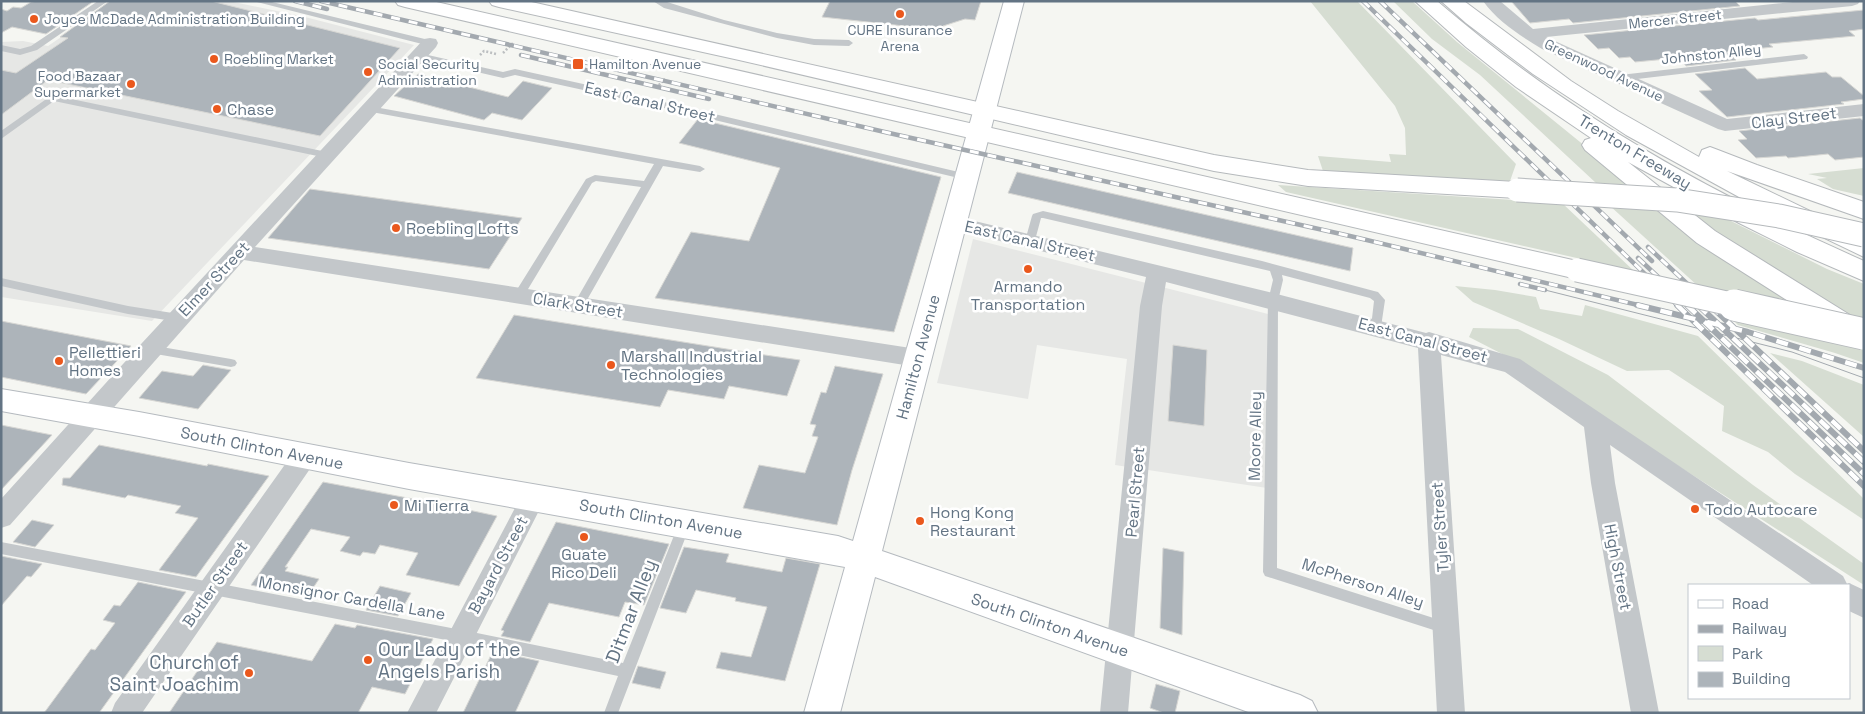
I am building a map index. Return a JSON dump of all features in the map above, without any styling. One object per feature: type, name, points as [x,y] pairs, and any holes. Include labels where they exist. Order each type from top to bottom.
[{"type":"main road","points":[[405,1],[983,122],[1260,171],[1357,182],[1677,200],[1779,216],[1864,235]]},
{"type":"main road","points":[[499,1],[739,54]]},
{"type":"main road","points":[[574,1],[739,54],[983,122],[1577,270],[1864,335]]},
{"type":"main road","name":"Hamilton Avenue","points":[[822,713],[917,358],[983,122],[1014,1]]},
{"type":"main road","name":"Trenton Freeway","points":[[1424,1],[1511,74],[1593,128],[1660,169],[1770,229],[1864,272]]},
{"type":"main road","name":"Trenton Freeway","points":[[1452,1],[1574,92],[1632,129],[1687,160],[1864,248]]},
{"type":"main road","points":[[1511,74],[1557,115],[1706,237],[1864,335]]},
{"type":"main road","points":[[1574,92],[1657,133],[1749,171],[1864,211]]},
{"type":"main road","points":[[1806,190],[1864,202]]},
{"type":"main road","name":"South Clinton Avenue","points":[[1,400],[836,550],[1300,713]]},
{"type":"street","name":"Greenwood Avenue","points":[[1491,1],[1504,15],[1528,34],[1548,45],[1725,125]]},
{"type":"street","name":"Mercer Street","points":[[1528,34],[1852,1]]},
{"type":"street","name":"Elmer Street","points":[[1,517],[150,349],[425,50]]},
{"type":"street","name":"Clay Street","points":[[1725,125],[1864,110]]},
{"type":"street","name":"East Canal Street","points":[[954,223],[1376,327],[1519,367],[1833,584]]},
{"type":"street","name":"Clark Street","points":[[239,252],[917,358]]},
{"type":"street","name":"Pearl Street","points":[[1114,713],[1151,306],[1157,272]]},
{"type":"street","name":"Tyler Street","points":[[1429,341],[1451,713]]},
{"type":"street","name":"High Street","points":[[1595,420],[1603,483],[1645,713]]},
{"type":"street","name":"Butler Street","points":[[125,713],[305,456]]},
{"type":"street","name":"Bayard Street","points":[[421,713],[534,497]]},
{"type":"street","points":[[1850,596],[1864,606]]},
{"type":"lane","points":[[1,48],[20,52],[34,48],[104,1]]},
{"type":"lane","name":"East Canal Street","points":[[257,1],[503,75],[515,72],[562,82],[967,177]]},
{"type":"lane","points":[[657,1],[666,6],[731,25],[770,34],[815,42],[849,42]]},
{"type":"lane","name":"Johnston Alley","points":[[1620,78],[1804,57]]},
{"type":"lane","points":[[1,136],[52,98],[327,155]]},
{"type":"lane","points":[[369,109],[700,169]]},
{"type":"lane","points":[[579,304],[660,162]]},
{"type":"lane","points":[[518,296],[589,181],[595,178],[647,185]]},
{"type":"lane","points":[[1030,241],[1037,216],[1043,214],[1262,264],[1275,270],[1374,294],[1380,300],[1376,327]]},
{"type":"lane","name":"Moore Alley","points":[[1270,572],[1273,301],[1278,280],[1275,270]]},
{"type":"lane","points":[[1,282],[128,310],[179,318]]},
{"type":"lane","points":[[150,349],[231,363]]},
{"type":"lane","name":"Ditmar Alley","points":[[611,713],[685,524]]},
{"type":"lane","name":"Monsignor Cardella Lane","points":[[1,548],[211,590],[461,636],[628,671]]},
{"type":"lane","name":"McPherson Alley","points":[[1270,572],[1446,628]]},
{"type":"path","points":[[503,53],[513,42]]},
{"type":"path","points":[[480,55],[484,51],[496,54]]},
{"type":"path","points":[[656,88],[665,79]]},
{"type":"shaded area","name":"Roebling Market","points":[[114,1],[229,1],[301,16],[414,45],[152,321],[1,297],[1,42],[23,41],[48,46]]},
{"type":"shaded area","points":[[973,239],[1272,315],[1267,488],[1115,465],[1127,359],[1037,345],[1028,399],[937,383]]},
{"type":"green space","points":[[1310,1],[1357,1],[1516,164],[1510,181],[1323,171],[1318,156],[1391,162],[1389,154],[1406,155],[1405,128],[1395,106]]},
{"type":"green space","points":[[1393,1],[1412,1],[1457,42],[1633,185],[1596,183],[1480,75],[1432,39]]},
{"type":"green space","points":[[1864,168],[1864,196],[1833,189],[1817,179],[1827,178],[1808,174]]},
{"type":"green space","points":[[1278,185],[1562,203],[1634,271],[1286,192]]},
{"type":"green space","points":[[1609,205],[1661,209],[1811,311],[1699,287]]},
{"type":"green space","points":[[1686,214],[1721,216],[1827,269],[1864,284],[1864,322],[1850,318]]},
{"type":"green space","points":[[1455,286],[1536,297],[1540,309],[1582,316],[1585,305],[1698,336],[1864,499],[1864,520],[1795,474],[1768,452],[1722,431],[1724,406],[1669,370],[1627,371],[1473,302]]},
{"type":"green space","points":[[1727,314],[1864,348],[1864,363],[1738,325]]},
{"type":"green space","points":[[1473,328],[1518,329],[1608,375],[1753,485],[1864,564],[1864,585],[1510,358],[1469,337]]},
{"type":"green space","points":[[1770,353],[1802,361],[1864,385],[1864,437]]},
{"type":"building","name":"Joyce McDade Administration Building","points":[[94,1],[46,34],[12,27],[1,33],[1,9],[7,11],[13,7],[21,8],[31,2]]},
{"type":"building","name":"Roebling Market","points":[[110,1],[211,1],[400,48],[320,136],[48,80],[1,115],[1,70],[16,73],[68,38],[60,37]]},
{"type":"building","name":"CURE Insurance Arena","points":[[830,1],[981,1],[975,20],[965,19],[943,26],[941,30],[822,17]]},
{"type":"building","points":[[1511,1],[1735,1],[1740,6],[1573,23],[1569,19],[1530,23]]},
{"type":"building","points":[[1864,10],[1864,29],[1849,31],[1855,36],[1769,44],[1773,47],[1727,52],[1736,60],[1686,66],[1678,58],[1635,62],[1630,57],[1619,58],[1609,48],[1598,49],[1584,35],[1755,18],[1758,20]]},
{"type":"building","points":[[1745,68],[1757,79],[1826,72],[1832,77],[1841,77],[1864,96],[1864,99],[1841,102],[1844,104],[1727,117],[1699,91],[1712,90],[1695,74]]},
{"type":"building","points":[[418,74],[508,97],[523,81],[552,88],[522,120],[492,113],[484,120],[394,96]]},
{"type":"building","points":[[1860,118],[1864,121],[1864,157],[1835,160],[1828,154],[1788,158],[1786,156],[1756,158],[1738,140],[1747,139],[1739,131]]},
{"type":"building","points":[[698,119],[941,177],[894,332],[655,298],[691,232],[749,241],[780,168],[679,143]]},
{"type":"building","points":[[1017,172],[1353,248],[1350,271],[1008,193]]},
{"type":"building","name":"Roebling Lofts","points":[[310,189],[522,218],[489,269],[268,238]]},
{"type":"building","name":"Marshall Industrial Technologies","points":[[514,315],[800,360],[787,396],[729,386],[724,399],[668,390],[660,407],[476,378]]},
{"type":"building","name":"Pellettieri Homes","points":[[1,321],[131,346],[86,394],[1,377]]},
{"type":"building","points":[[1173,345],[1207,350],[1204,426],[1168,421]]},
{"type":"building","points":[[203,365],[231,370],[198,409],[139,398],[162,371],[193,376]]},
{"type":"building","points":[[835,366],[883,374],[852,470],[837,525],[743,508],[759,465],[805,473],[818,437],[812,436],[816,425],[810,424],[821,392],[826,393]]},
{"type":"building","points":[[1,425],[52,435],[1,490]]},
{"type":"building","points":[[99,445],[269,476],[196,577],[159,570],[198,518],[175,513],[181,506],[128,495],[125,498],[62,485],[63,478],[70,478]]},
{"type":"building","points":[[323,482],[497,516],[459,586],[406,575],[418,553],[380,545],[375,554],[363,552],[360,556],[340,551],[350,537],[311,529],[285,567],[288,567],[285,571],[319,579],[309,594],[274,587],[272,590],[251,585]]},
{"type":"building","points":[[32,520],[54,525],[35,547],[13,542]]},
{"type":"building","points":[[556,522],[669,544],[644,605],[625,602],[619,617],[549,603],[530,642],[501,636],[504,631],[501,630]]},
{"type":"building","points":[[684,547],[729,554],[726,562],[782,572],[786,558],[820,564],[785,681],[716,668],[721,652],[751,657],[767,607],[735,601],[736,598],[696,590],[686,613],[660,608]]},
{"type":"building","points":[[1163,548],[1184,552],[1182,635],[1160,628]]},
{"type":"building","points":[[1,556],[42,564],[31,577],[27,576],[1,606]]},
{"type":"building","points":[[138,582],[186,592],[99,713],[44,713],[91,649],[95,650],[115,623],[103,620],[114,605],[120,606]]},
{"type":"building","points":[[380,586],[411,593],[398,616],[366,610]]},
{"type":"building","points":[[335,624],[355,628],[357,625],[433,639],[405,694],[372,687],[358,713],[169,713],[217,642],[312,661]]},
{"type":"building","points":[[493,651],[539,661],[515,713],[463,713]]},
{"type":"building","points":[[638,666],[666,672],[660,689],[632,683]]},
{"type":"building","points":[[1156,684],[1180,691],[1175,713],[1164,713],[1150,708]]},
{"type":"tram line","points":[[1545,290],[1792,352],[1864,378]]},
{"type":"tram line","points":[[1817,352],[1864,369]]},
{"type":"railway","points":[[295,1],[327,9]]},
{"type":"railway","points":[[321,1],[889,133],[1350,236],[1642,306]]},
{"type":"railway","points":[[1363,1],[1678,306]]},
{"type":"railway","points":[[1380,1],[1652,261]]},
{"type":"railway","points":[[521,55],[709,99]]},
{"type":"railway","points":[[1648,247],[1711,306]]},
{"type":"railway","points":[[1638,258],[1689,306]]},
{"type":"railway","points":[[1520,284],[1545,290]]},
{"type":"railway","points":[[1695,302],[1700,306]]},
{"type":"railway","points":[[1637,305],[1690,318]]},
{"type":"railway","points":[[1677,305],[1690,318]]},
{"type":"railway","points":[[1687,305],[1704,321]]},
{"type":"railway","points":[[1698,305],[1719,325]]},
{"type":"railway","points":[[1710,305],[1735,329]]},
{"type":"railway","points":[[1690,318],[1704,321]]},
{"type":"railway","points":[[1690,318],[1864,486]]},
{"type":"railway","points":[[1704,321],[1719,325]]},
{"type":"railway","points":[[1704,321],[1864,474]]},
{"type":"railway","points":[[1719,325],[1735,329]]},
{"type":"railway","points":[[1719,325],[1864,462]]},
{"type":"railway","points":[[1735,329],[1864,368]]},
{"type":"railway","points":[[1735,329],[1864,451]]},
{"type":"place","name":"CURE Insurance Arena","points":[[900,14]]},
{"type":"place","name":"Joyce McDade Administration Building","points":[[34,19]]},
{"type":"place","name":"Roebling Market","points":[[214,59]]},
{"type":"place","name":"Hamilton Avenue","points":[[578,64]]},
{"type":"place","name":"Social Security Administration","points":[[368,72]]},
{"type":"place","name":"Food Bazaar Supermarket","points":[[131,84]]},
{"type":"place","name":"Chase","points":[[217,109]]},
{"type":"place","name":"Roebling Lofts","points":[[396,228]]},
{"type":"place","name":"Armando Transportation","points":[[1028,269]]},
{"type":"place","name":"Pellettieri Homes","points":[[59,361]]},
{"type":"place","name":"Marshall Industrial Technologies","points":[[611,365]]},
{"type":"place","name":"Mi Tierra","points":[[394,505]]},
{"type":"place","name":"Todo Autocare","points":[[1695,509]]},
{"type":"place","name":"Hong Kong Restaurant","points":[[920,521]]},
{"type":"place","name":"Guate Rico Deli","points":[[584,537]]},
{"type":"place","name":"Our Lady of the Angels Parish","points":[[368,660]]},
{"type":"place","name":"Church of Saint Joachim","points":[[249,673]]}]
